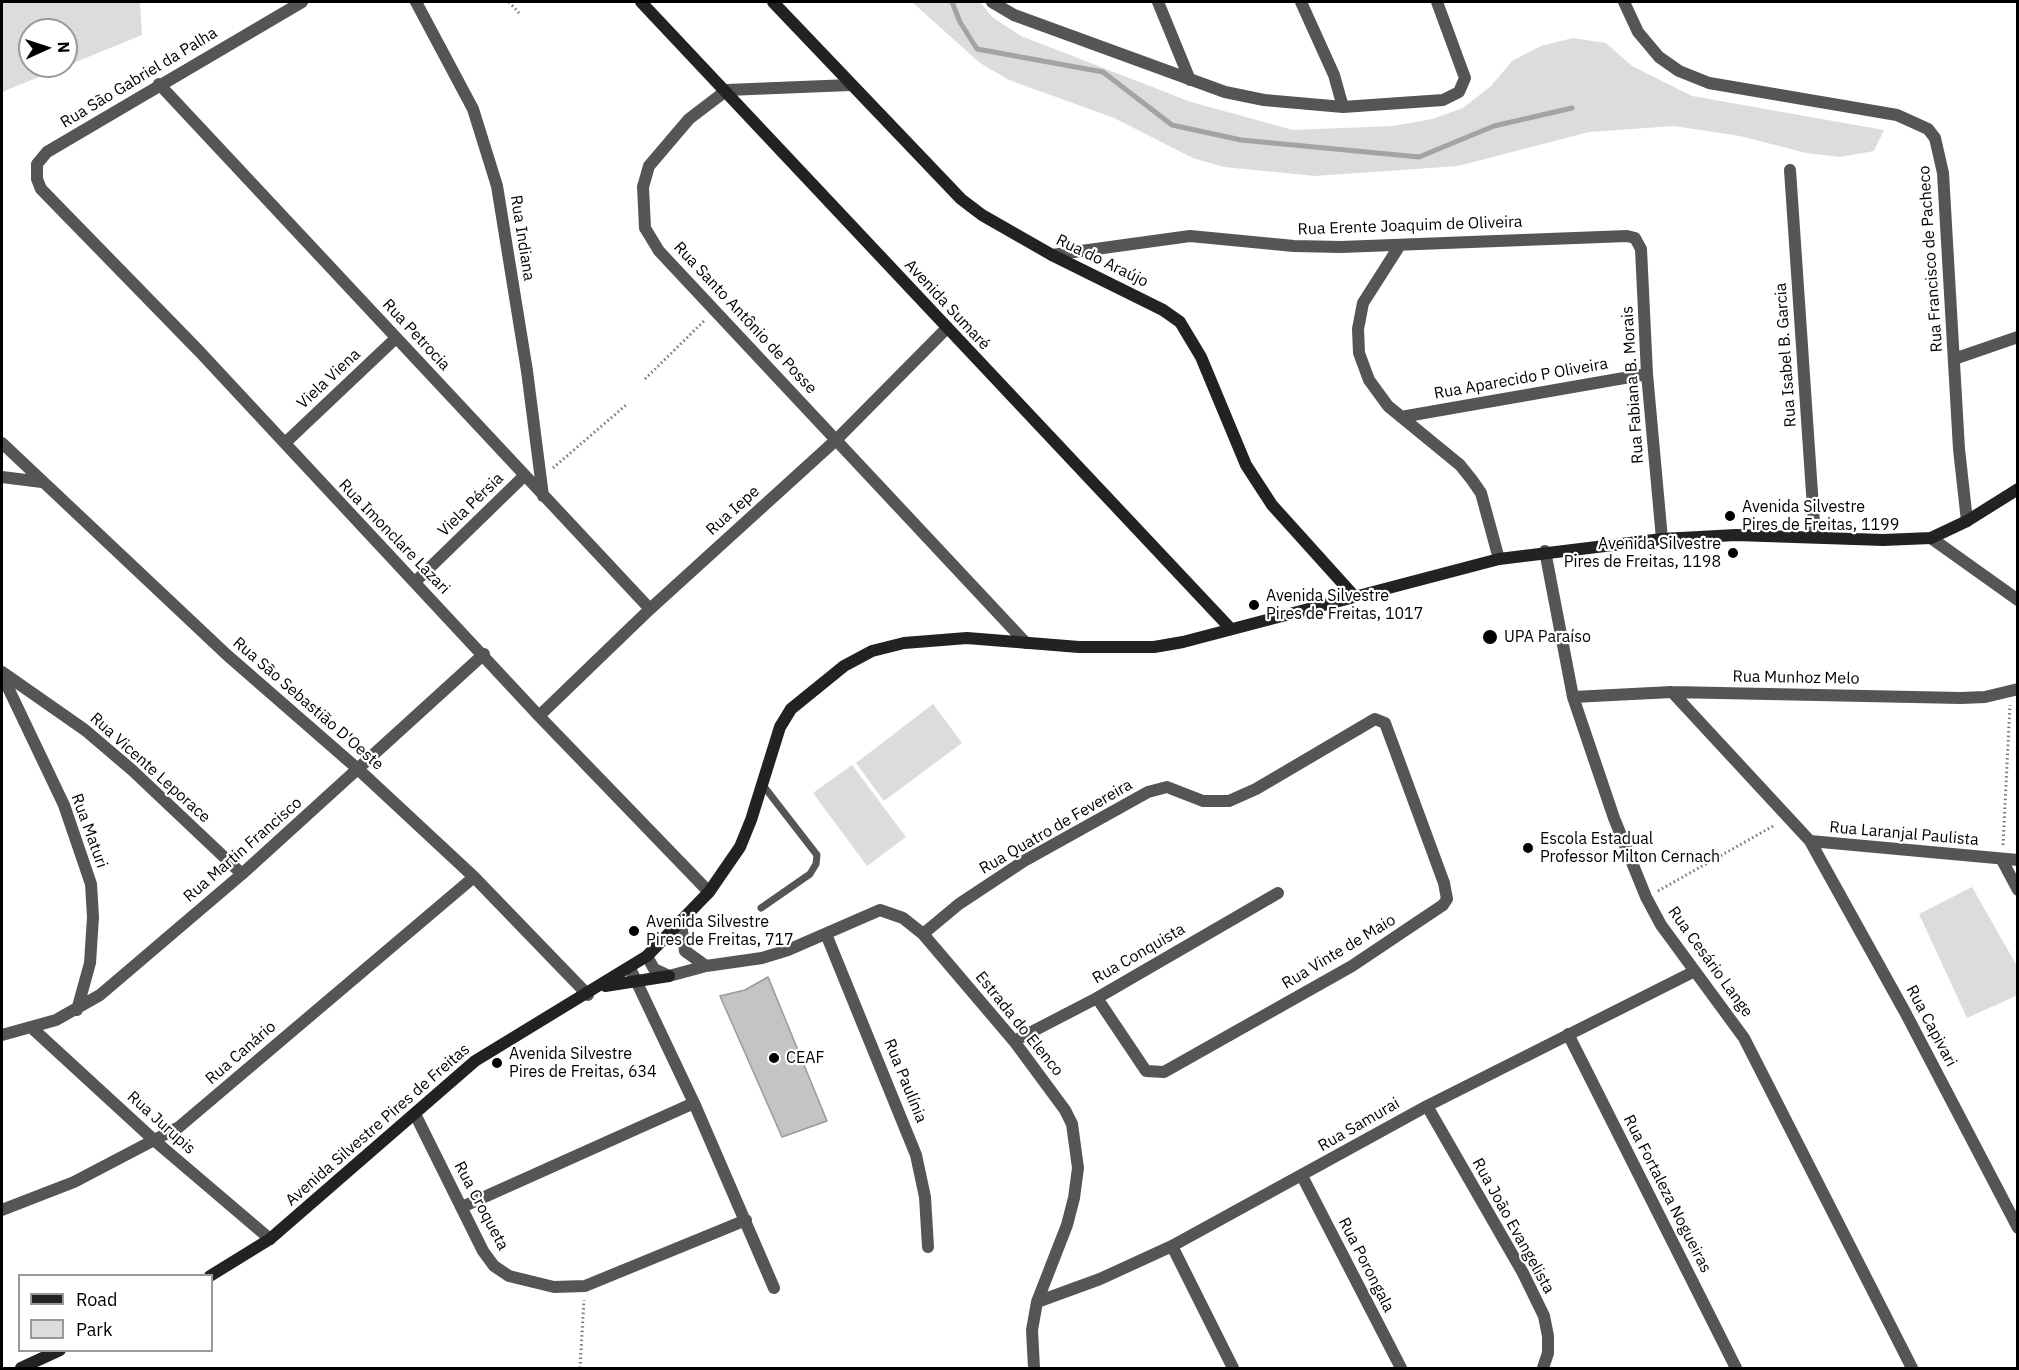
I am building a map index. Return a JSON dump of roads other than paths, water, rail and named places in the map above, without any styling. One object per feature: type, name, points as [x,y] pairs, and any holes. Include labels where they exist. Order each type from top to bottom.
[{"type":"main road","name":"Avenida Sumaré","points":[[641,2],[727,90],[946,329],[1231,629]]},
{"type":"main road","name":"Rua do Araújo","points":[[773,2],[961,199],[1052,255],[1153,304],[1180,322],[1201,357],[1246,465],[1272,504],[1355,597]]},
{"type":"main road","name":"Avenida Silvestre Pires de Freitas","points":[[212,1274],[270,1239],[475,1061],[630,968],[647,956],[681,924],[709,892],[740,847],[780,727],[791,709],[844,666],[872,651],[904,644],[966,638],[1119,649],[1154,647],[1499,559],[1545,551],[1662,539],[1736,535],[1883,540],[1931,538],[1967,521],[2018,489]]},
{"type":"main road","points":[[601,987],[637,983],[669,976]]},
{"type":"main road","points":[[21,1368],[39,1365],[57,1352]]},
{"type":"street","name":"Rua São Gabriel da Palha","points":[[56,204],[41,189],[37,179],[37,164],[47,152],[159,84],[302,2]]},
{"type":"street","name":"Rua Indiana","points":[[416,2],[473,110],[489,155],[505,231],[543,496]]},
{"type":"street","points":[[992,2],[1014,15],[1226,92],[1264,100],[1343,107],[1443,100],[1459,92],[1465,78],[1437,2]]},
{"type":"street","points":[[1158,2],[1190,80]]},
{"type":"street","points":[[1301,2],[1334,75],[1343,107]]},
{"type":"street","name":"Rua Francisco de Pacheco","points":[[1624,2],[1638,32],[1659,57],[1679,71],[1709,82],[1897,115],[1928,129],[1935,138],[1943,173],[1954,359],[1967,521]]},
{"type":"street","name":"Rua Petrocia","points":[[159,84],[523,477],[650,609]]},
{"type":"street","points":[[727,90],[850,85]]},
{"type":"street","name":"Rua Santo Antônio de Posse","points":[[727,90],[689,119],[666,143],[649,166],[643,187],[645,228],[659,251],[1026,643]]},
{"type":"street","name":"Rua Isabel B. Garcia","points":[[1790,170],[1815,537]]},
{"type":"street","name":"Rua Imonclare Lazari","points":[[56,204],[709,892]]},
{"type":"street","name":"Rua Erente Joaquim de Oliveira","points":[[1052,255],[1190,236],[1294,246],[1400,245],[1627,236]]},
{"type":"street","name":"Rua Fabiana B. Morais","points":[[1627,236],[1638,240],[1641,249],[1647,374],[1662,539]]},
{"type":"street","points":[[1400,245],[1363,303],[1358,329],[1359,353],[1369,380],[1388,406],[1460,465],[1472,480],[1484,502],[1499,559]]},
{"type":"street","name":"Rua Iepe","points":[[540,716],[650,609],[836,440],[946,329]]},
{"type":"street","name":"Viela Viena","points":[[285,443],[396,338]]},
{"type":"street","points":[[1954,359],[2018,338]]},
{"type":"street","name":"Rua Aparecido P Oliveira","points":[[1401,417],[1647,374]]},
{"type":"street","name":"Rua São Sebastião D'Oeste","points":[[2,443],[227,655],[474,876],[588,995]]},
{"type":"street","points":[[2,477],[42,482]]},
{"type":"street","name":"Viela Pérsia","points":[[415,582],[523,477]]},
{"type":"street","points":[[1931,538],[2018,600]]},
{"type":"street","name":"Rua Cesário Lange","points":[[1545,551],[1573,697],[1614,818],[1646,897],[1661,925],[1744,1038],[1912,1368]]},
{"type":"street","name":"Rua Martin Francisco","points":[[2,1035],[32,1028],[77,1010],[108,988],[242,874],[484,654]]},
{"type":"street","name":"Rua Vicente Leporace","points":[[2,673],[93,737],[132,770],[242,874]]},
{"type":"street","name":"Rua Maturi","points":[[2,673],[64,805],[91,884],[93,917],[90,963],[77,1010]]},
{"type":"street","name":"Rua Munhoz Melo","points":[[1573,697],[1672,692],[1961,699],[1985,697],[2014,690]]},
{"type":"street","name":"Rua Laranjal Paulista","points":[[1672,692],[1810,842],[2018,860]]},
{"type":"street","name":"Rua Quatro de Fevereira","points":[[924,934],[959,904],[1024,861],[1148,792],[1167,788],[1193,798],[1214,802],[1239,798],[1375,719]]},
{"type":"street","name":"Rua Vinte de Maio","points":[[1097,998],[1146,1071],[1164,1072],[1352,966],[1443,905],[1447,899],[1444,883],[1387,728],[1384,723],[1375,719]]},
{"type":"street","name":"Rua Capivari","points":[[1810,842],[1905,1012],[2018,1228]]},
{"type":"street","points":[[2002,860],[2018,890]]},
{"type":"street","name":"Rua Canário","points":[[2,1210],[74,1182],[155,1141],[219,1095],[474,876]]},
{"type":"street","name":"Rua Conquista","points":[[1014,1041],[1097,998],[1278,893]]},
{"type":"street","name":"Estrada do Elenco","points":[[669,976],[706,966],[762,958],[826,934],[880,910],[903,918],[924,934],[1014,1041],[1065,1110],[1072,1124],[1077,1146],[1077,1178],[1070,1216],[1037,1302],[1032,1330],[1034,1368]]},
{"type":"street","points":[[681,924],[685,951],[706,966]]},
{"type":"street","name":"Rua Paulínia","points":[[826,934],[916,1155],[925,1197],[928,1248]]},
{"type":"street","points":[[647,956],[654,969],[669,976]]},
{"type":"street","points":[[630,968],[694,1103],[774,1288]]},
{"type":"street","name":"Rua Samurai","points":[[1037,1302],[1101,1279],[1172,1246],[1427,1106],[1695,971]]},
{"type":"street","name":"Rua Jurupis","points":[[32,1028],[155,1141],[270,1239]]},
{"type":"street","name":"Rua Fortaleza Nogueiras","points":[[1568,1034],[1736,1368]]},
{"type":"street","points":[[462,1206],[694,1103]]},
{"type":"street","name":"Rua João Evangelista","points":[[1427,1106],[1523,1273],[1544,1316],[1548,1336],[1548,1353],[1543,1368]]},
{"type":"street","name":"Rua Croqueta","points":[[415,1114],[483,1251],[494,1266],[509,1276],[554,1287],[585,1286],[746,1220]]},
{"type":"street","name":"Rua Porongala","points":[[1302,1176],[1401,1368]]},
{"type":"street","points":[[1172,1246],[1233,1368]]},
{"type":"lane","points":[[761,908],[810,874],[816,864],[817,855],[762,784]]},
{"type":"waterway","points":[[952,2],[960,22],[977,49],[1103,72],[1172,125],[1241,140],[1419,157],[1494,126],[1572,108]]},
{"type":"place","name":"Avenida Silvestre Pires de Freitas, 1199","points":[[1730,516]]},
{"type":"place","name":"Avenida Silvestre Pires de Freitas, 1198","points":[[1733,553]]},
{"type":"place","name":"Avenida Silvestre Pires de Freitas, 1017","points":[[1254,605]]},
{"type":"place","name":"UPA Paraíso","points":[[1490,637]]},
{"type":"place","name":"Escola Estadual Professor Milton Cernach","points":[[1528,848]]},
{"type":"place","name":"Avenida Silvestre Pires de Freitas, 717","points":[[634,931]]},
{"type":"place","name":"CEAF","points":[[774,1058]]},
{"type":"place","name":"Avenida Silvestre Pires de Freitas, 634","points":[[497,1063]]}]
